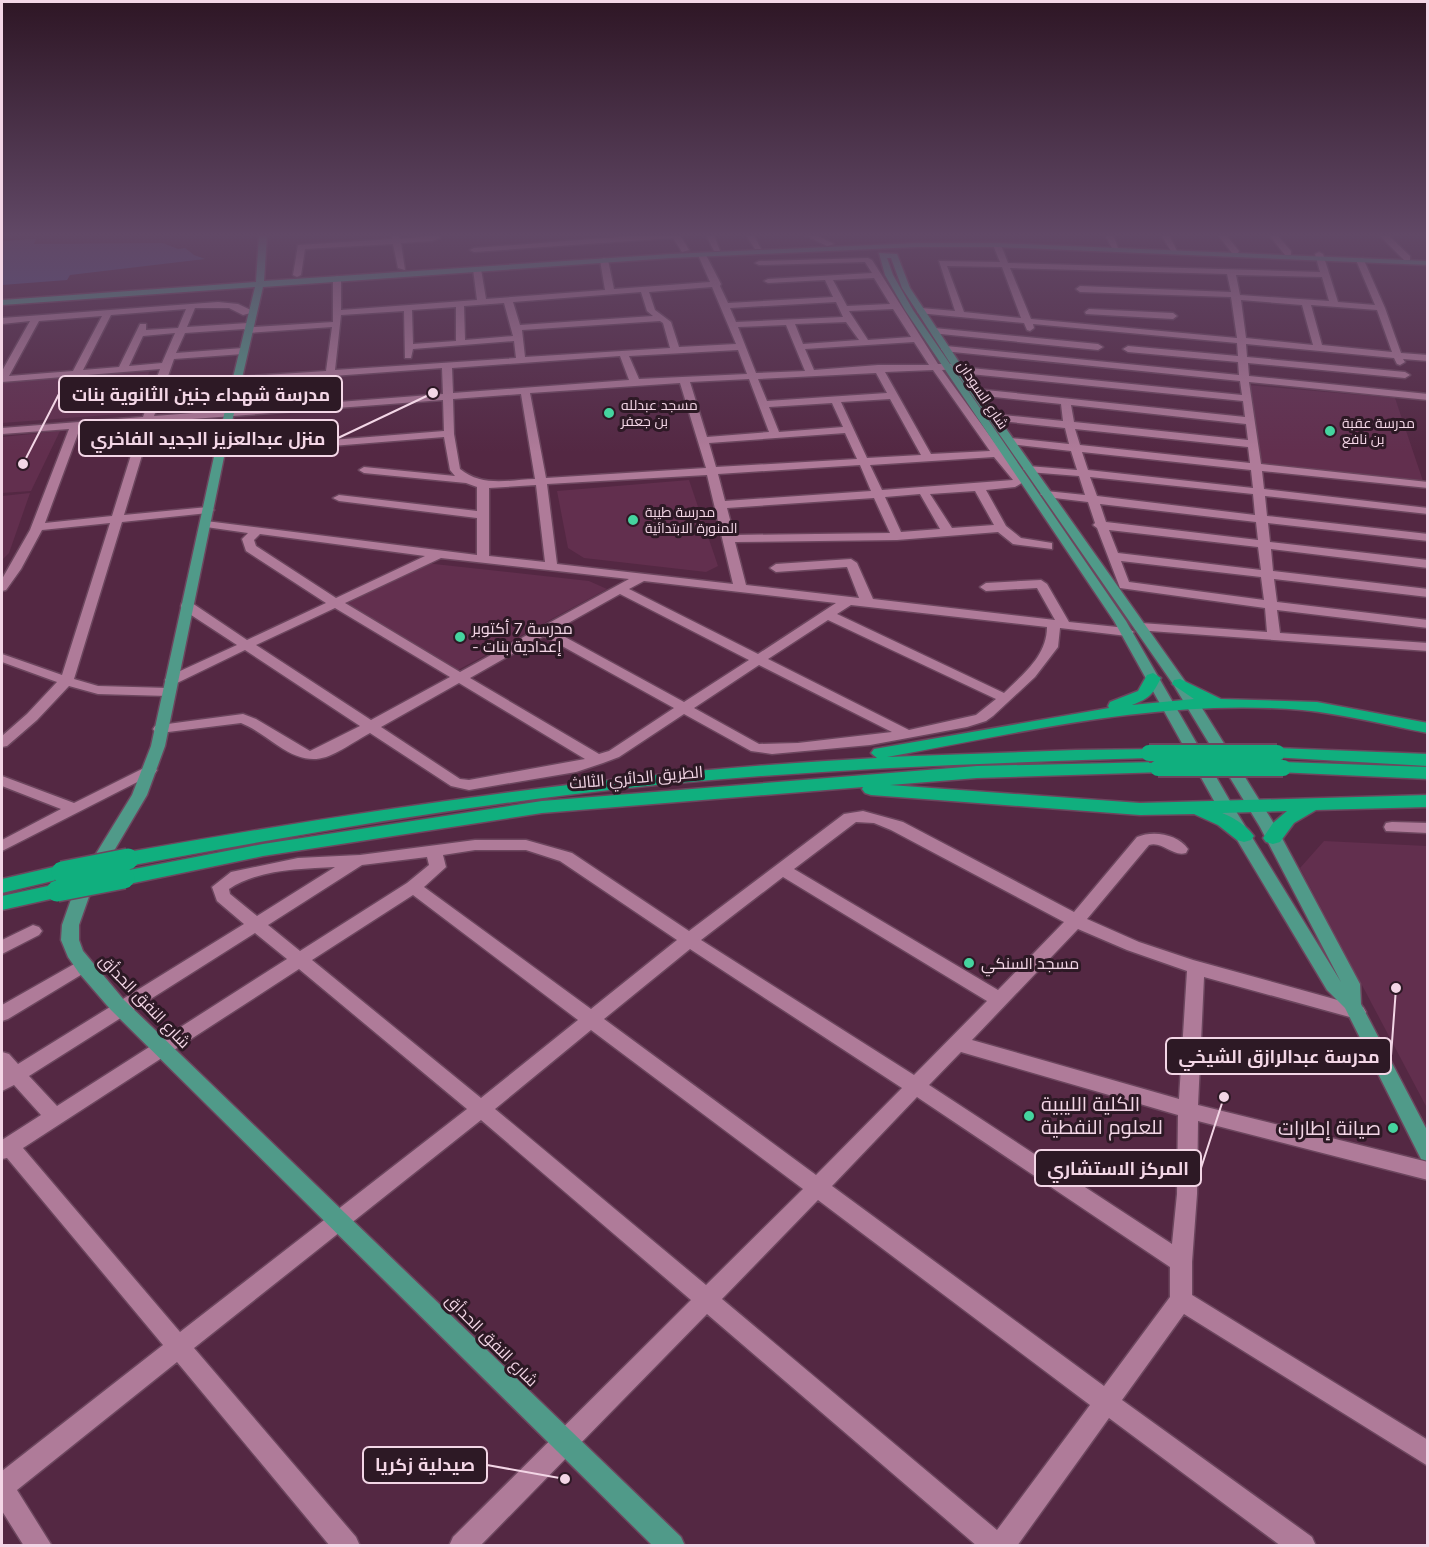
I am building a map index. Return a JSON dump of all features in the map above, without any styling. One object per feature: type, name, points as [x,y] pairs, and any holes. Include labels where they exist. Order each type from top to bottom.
[{"type":"highway","points":[[818,775],[1074,718],[1137,699],[1149,688],[1153,678]]},
{"type":"highway","points":[[1180,684],[1198,695],[1223,705]]},
{"type":"highway","points":[[1074,718],[1194,706],[1302,705],[1428,728]]},
{"type":"highway","points":[[1280,761],[1428,760]]},
{"type":"highway","name":"الطريق الدائري الثالث","points":[[60,882],[126,868],[263,850],[542,807],[702,792],[818,775],[977,772],[1153,761],[1280,761]]},
{"type":"highway","points":[[1280,761],[1428,773]]},
{"type":"highway","points":[[818,775],[1079,806],[1140,809],[1428,801]]},
{"type":"highway","points":[[1273,838],[1279,826],[1288,817],[1313,805]]},
{"type":"highway","points":[[1180,809],[1214,816],[1225,821],[1244,836]]},
{"type":"highway","points":[[2,886],[60,882]]},
{"type":"highway","points":[[2,903],[60,882]]},
{"type":"main road","points":[[248,307],[251,312],[255,307]]},
{"type":"main road","name":"شارع النفق الحدأق","points":[[251,307],[158,746],[136,802],[78,901],[69,938],[83,965],[122,1008],[342,1220],[672,1545]]},
{"type":"main road","name":"شارع السودان","points":[[908,307],[950,367],[1001,453],[1096,587],[1134,629]]},
{"type":"main road","name":"شارع السودان","points":[[919,307],[946,350],[950,367],[976,392],[1110,587],[1134,629]]},
{"type":"main road","points":[[1066,543],[1079,542]]},
{"type":"main road","points":[[1134,629],[1153,678],[1226,808],[1333,985],[1354,1008],[1420,1126],[1428,1153]]},
{"type":"main road","points":[[1134,629],[1180,684],[1255,806],[1351,984],[1354,1008]]},
{"type":"street","points":[[18,320],[26,307]]},
{"type":"street","points":[[123,312],[126,307]]},
{"type":"street","points":[[2,321],[174,307]]},
{"type":"street","points":[[3,741],[67,680],[148,418],[191,307]]},
{"type":"street","points":[[237,307],[243,312],[337,324]]},
{"type":"street","points":[[330,374],[337,307]]},
{"type":"street","points":[[337,313],[418,307]]},
{"type":"street","points":[[460,307],[461,343]]},
{"type":"street","points":[[510,307],[518,333],[521,360]]},
{"type":"street","points":[[650,307],[651,311],[667,322],[675,350]]},
{"type":"street","points":[[726,307],[775,435]]},
{"type":"street","points":[[865,342],[844,309],[875,307]]},
{"type":"street","points":[[897,307],[918,339],[950,367]]},
{"type":"street","points":[[958,307],[960,314]]},
{"type":"street","points":[[1022,307],[1042,358],[1046,378],[1041,400]]},
{"type":"street","points":[[1087,307],[1095,327]]},
{"type":"street","points":[[1121,307],[1173,316]]},
{"type":"street","points":[[1172,307],[1174,334]]},
{"type":"street","points":[[1237,307],[1274,637]]},
{"type":"street","points":[[1307,307],[1318,347]]},
{"type":"street","points":[[1372,307],[1382,308],[1410,396]]},
{"type":"street","points":[[408,308],[409,368]]},
{"type":"street","points":[[123,369],[151,310]]},
{"type":"street","points":[[921,311],[1428,358]]},
{"type":"street","points":[[140,333],[180,331],[251,312]]},
{"type":"street","points":[[76,373],[108,313]]},
{"type":"street","points":[[408,347],[461,343],[518,333],[663,318]]},
{"type":"street","points":[[2,379],[36,319]]},
{"type":"street","points":[[733,325],[849,319]]},
{"type":"street","points":[[790,323],[810,372]]},
{"type":"street","points":[[934,331],[1098,347]]},
{"type":"street","points":[[800,347],[918,339]]},
{"type":"street","points":[[237,380],[741,347]]},
{"type":"street","points":[[1128,349],[1405,375]]},
{"type":"street","points":[[946,350],[1428,397]]},
{"type":"street","points":[[2,379],[123,369],[243,351]]},
{"type":"street","points":[[623,353],[635,382]]},
{"type":"street","points":[[447,366],[449,434],[455,470],[467,480]]},
{"type":"street","points":[[2,432],[148,418],[447,395],[878,368],[950,367],[1248,399]]},
{"type":"street","points":[[878,368],[928,458]]},
{"type":"street","points":[[684,380],[712,471],[740,586]]},
{"type":"street","points":[[525,390],[541,483],[551,565]]},
{"type":"street","points":[[976,392],[1251,421]]},
{"type":"street","points":[[764,404],[894,396]]},
{"type":"street","points":[[835,399],[897,536]]},
{"type":"street","points":[[1066,403],[1068,425],[1074,447],[1100,525],[1124,585],[1271,606],[1428,624]]},
{"type":"street","points":[[992,417],[1254,444]]},
{"type":"street","points":[[2,587],[14,571],[36,527],[76,424]]},
{"type":"street","points":[[702,440],[851,430]]},
{"type":"street","points":[[220,452],[449,434]]},
{"type":"street","points":[[1010,441],[1428,485]]},
{"type":"street","points":[[364,470],[467,480],[483,485],[1001,453],[1019,481],[1015,484],[979,487],[719,505]]},
{"type":"street","points":[[1029,468],[1084,472],[1428,511]]},
{"type":"street","points":[[483,485],[483,559]]},
{"type":"street","points":[[979,487],[1001,528],[1017,541],[1048,546]]},
{"type":"street","points":[[923,491],[948,531]]},
{"type":"street","points":[[1046,494],[1428,538]]},
{"type":"street","points":[[339,498],[484,515]]},
{"type":"street","points":[[36,527],[118,518],[207,517],[256,531],[1059,625],[1428,647]]},
{"type":"street","points":[[1100,525],[1428,564]]},
{"type":"street","points":[[727,539],[897,536],[1001,528]]},
{"type":"street","points":[[256,531],[248,539],[250,548],[335,603],[598,760]]},
{"type":"street","points":[[2,658],[98,690],[170,686],[247,645],[439,554]]},
{"type":"street","points":[[1112,556],[1428,593]]},
{"type":"street","points":[[776,568],[851,563],[867,601]]},
{"type":"street","points":[[160,729],[243,718],[256,723],[302,754],[312,756],[644,576]]},
{"type":"street","points":[[544,631],[763,750],[835,744],[906,734],[980,719],[1045,658],[1059,625],[1041,584],[986,587]]},
{"type":"street","points":[[619,589],[906,734]]},
{"type":"street","points":[[187,606],[368,726],[456,783],[463,785],[554,771],[598,760],[635,741],[851,599]]},
{"type":"street","points":[[828,615],[1004,698]]},
{"type":"street","points":[[2,846],[150,770]]},
{"type":"street","points":[[2,781],[76,809]]},
{"type":"street","points":[[39,1545],[2,1488],[481,1110],[689,940],[840,823],[850,818],[863,815],[879,818],[897,826],[1076,921],[1135,946],[1196,967],[1354,1008]]},
{"type":"street","points":[[1392,827],[1428,828]]},
{"type":"street","points":[[462,1545],[567,1442],[818,1187],[1076,921],[1143,842],[1149,838],[1155,838],[1180,849]]},
{"type":"street","points":[[1181,1262],[1036,1164],[689,940],[566,857],[546,849],[499,843],[360,860],[298,864],[237,876],[219,887],[223,897],[481,1110],[999,1545],[1107,1403],[1181,1300],[1196,967]]},
{"type":"street","points":[[347,1545],[180,1347],[5,1148],[413,887],[438,867],[434,851]]},
{"type":"street","points":[[8,1079],[360,860]]},
{"type":"street","points":[[782,869],[999,999]]},
{"type":"street","points":[[413,887],[1107,1403],[1303,1545]]},
{"type":"street","points":[[2,948],[33,931]]},
{"type":"street","points":[[2,1014],[83,965]]},
{"type":"street","points":[[957,1043],[1188,1110],[1428,1171]]},
{"type":"street","points":[[2,1059],[8,1079],[55,1117]]},
{"type":"street","points":[[1181,1300],[1428,1454]]},
{"type":"shaded area","points":[[150,370],[134,413],[2,423],[2,381]]},
{"type":"shaded area","name":"مدرسة عقبة بن نافع","points":[[1247,385],[1395,398],[1423,481],[1258,465]]},
{"type":"shaded area","points":[[60,431],[31,491],[2,493],[2,437]]},
{"type":"shaded area","name":"مدرسة طيبة المنورة الابتدائية","points":[[689,480],[718,566],[706,572],[584,558],[568,548],[557,491]]},
{"type":"shaded area","points":[[30,493],[9,553],[2,560],[2,496]]},
{"type":"shaded area","name":"مدرسة 7 أكتوبر - إعدادية بنات","points":[[425,563],[589,581],[607,589],[458,670],[343,604]]},
{"type":"shaded area","points":[[1324,841],[1427,846],[1427,1108],[1300,868]]},
{"type":"place","name":"منزل عبدالعزيز الجديد الفاخري","points":[[433,393]]},
{"type":"place","name":"مسجد عبدلله بن جعفر","points":[[609,413]]},
{"type":"place","name":"مدرسة عقبة بن نافع","points":[[1330,431]]},
{"type":"place","name":"مدرسة شهداء جنين الثانوية بنات","points":[[23,464]]},
{"type":"place","name":"مدرسة طيبة المنورة الابتدائية","points":[[633,520]]},
{"type":"place","name":"مدرسة 7 أكتوبر - إعدادية بنات","points":[[460,637]]},
{"type":"place","name":"مسجد السنكي","points":[[969,963]]},
{"type":"place","name":"مدرسة عبدالرازق الشيخي","points":[[1396,988]]},
{"type":"place","name":"المركز الاستشاري","points":[[1224,1097]]},
{"type":"place","name":"الكلية الليبية للعلوم النفطية","points":[[1029,1116]]},
{"type":"place","name":"صيانة إطارات","points":[[1393,1128]]},
{"type":"place","name":"صيدلية زكريا","points":[[565,1479]]}]
